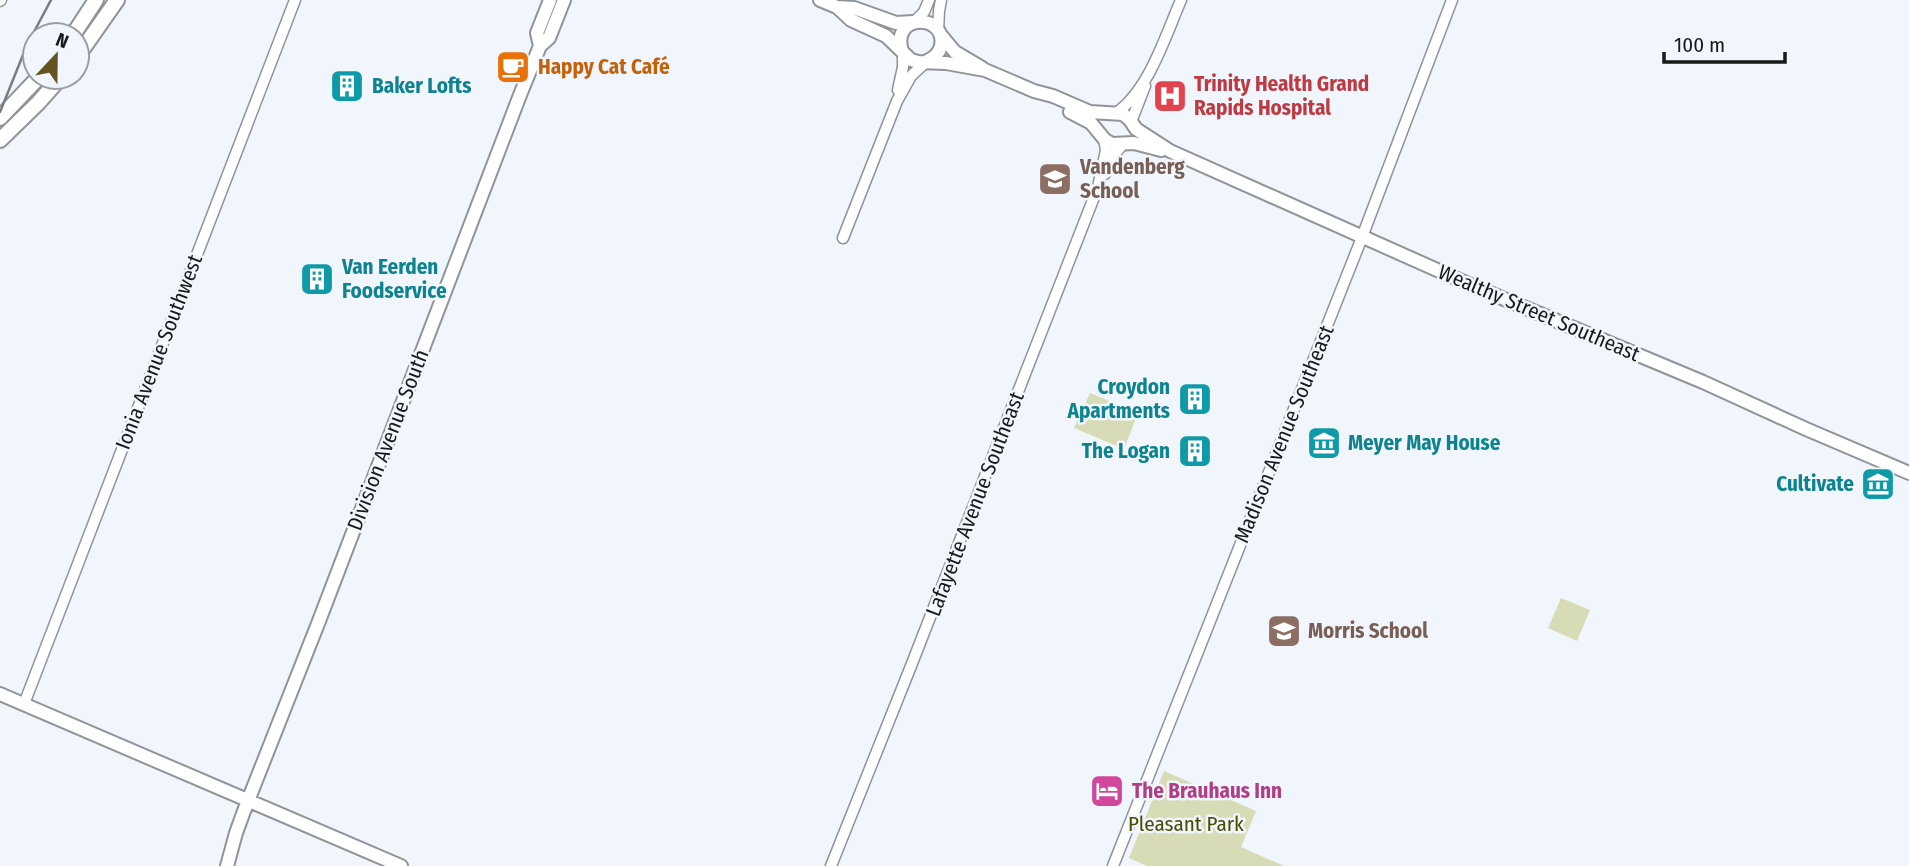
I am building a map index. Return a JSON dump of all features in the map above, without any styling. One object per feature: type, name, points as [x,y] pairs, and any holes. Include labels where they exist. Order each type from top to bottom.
[{"type":"highway","points":[[82,21],[96,0]]},
{"type":"highway","points":[[91,37],[117,0]]},
{"type":"highway","points":[[0,118],[26,91]]},
{"type":"highway","points":[[0,140],[49,91]]},
{"type":"main road","name":"Division Avenue South","points":[[540,46],[537,33],[550,0]]},
{"type":"main road","name":"Division Avenue South","points":[[227,866],[236,833],[540,46],[549,38],[564,0]]},
{"type":"main road","points":[[820,0],[837,7],[854,8],[896,23],[927,22],[939,31],[955,52],[985,70]]},
{"type":"main road","points":[[837,7],[851,20],[886,36],[911,60],[985,70],[1090,112],[1122,114],[1132,122],[1133,133],[1124,144],[1112,144],[1091,123],[1047,102],[1034,91]]},
{"type":"main road","points":[[903,52],[900,42],[902,32],[914,22]]},
{"type":"main road","points":[[926,62],[935,56],[941,47],[939,31]]},
{"type":"main road","points":[[1103,137],[1103,122],[1114,113]]},
{"type":"main road","name":"Wealthy Street Southeast","points":[[1132,122],[1140,133],[1170,151],[1481,289],[1703,382],[1909,473]]},
{"type":"main road","name":"Wealthy Street Southeast","points":[[1124,144],[1134,143],[1170,151]]},
{"type":"main road","points":[[0,694],[401,866]]},
{"type":"main road","name":"Division Avenue South","points":[[217,866],[236,833]]},
{"type":"street","name":"Ionia Avenue Southwest","points":[[24,704],[295,0]]},
{"type":"street","points":[[914,22],[929,0]]},
{"type":"street","points":[[939,31],[941,0]]},
{"type":"street","points":[[1114,113],[1127,104],[1146,79],[1181,0]]},
{"type":"street","name":"Madison Avenue Southeast","points":[[1113,866],[1362,237],[1452,0]]},
{"type":"street","points":[[897,101],[903,52]]},
{"type":"street","points":[[844,238],[897,101],[911,76],[926,62]]},
{"type":"street","points":[[1132,122],[1146,79]]},
{"type":"street","name":"Lafayette Avenue Southeast","points":[[831,866],[1098,187],[1105,150],[1103,137]]},
{"type":"street","points":[[1098,187],[1114,155],[1124,144]]},
{"type":"green space","points":[[1090,393],[1138,413],[1124,449],[1074,428]]},
{"type":"green space","points":[[1561,598],[1590,610],[1577,641],[1548,628]]},
{"type":"green space","name":"Pleasant Park","points":[[1164,771],[1256,811],[1241,847],[1284,866],[1147,866],[1129,858]]},
{"type":"railway","points":[[0,112],[27,45],[51,0]]},
{"type":"place","name":"Happy Cat Café","points":[[513,67]]},
{"type":"place","name":"Baker Lofts","points":[[347,86]]},
{"type":"place","name":"Trinity Health Grand Rapids Hospital","points":[[1170,96]]},
{"type":"place","name":"Vandenberg School","points":[[1055,179]]},
{"type":"place","name":"Van Eerden Foodservice","points":[[317,279]]},
{"type":"place","name":"Croydon Apartments","points":[[1195,399]]},
{"type":"place","name":"Meyer May House","points":[[1324,443]]},
{"type":"place","name":"The Logan","points":[[1195,451]]},
{"type":"place","name":"Cultivate","points":[[1878,484]]},
{"type":"place","name":"Morris School","points":[[1284,631]]},
{"type":"place","name":"The Brauhaus Inn","points":[[1107,791]]}]
